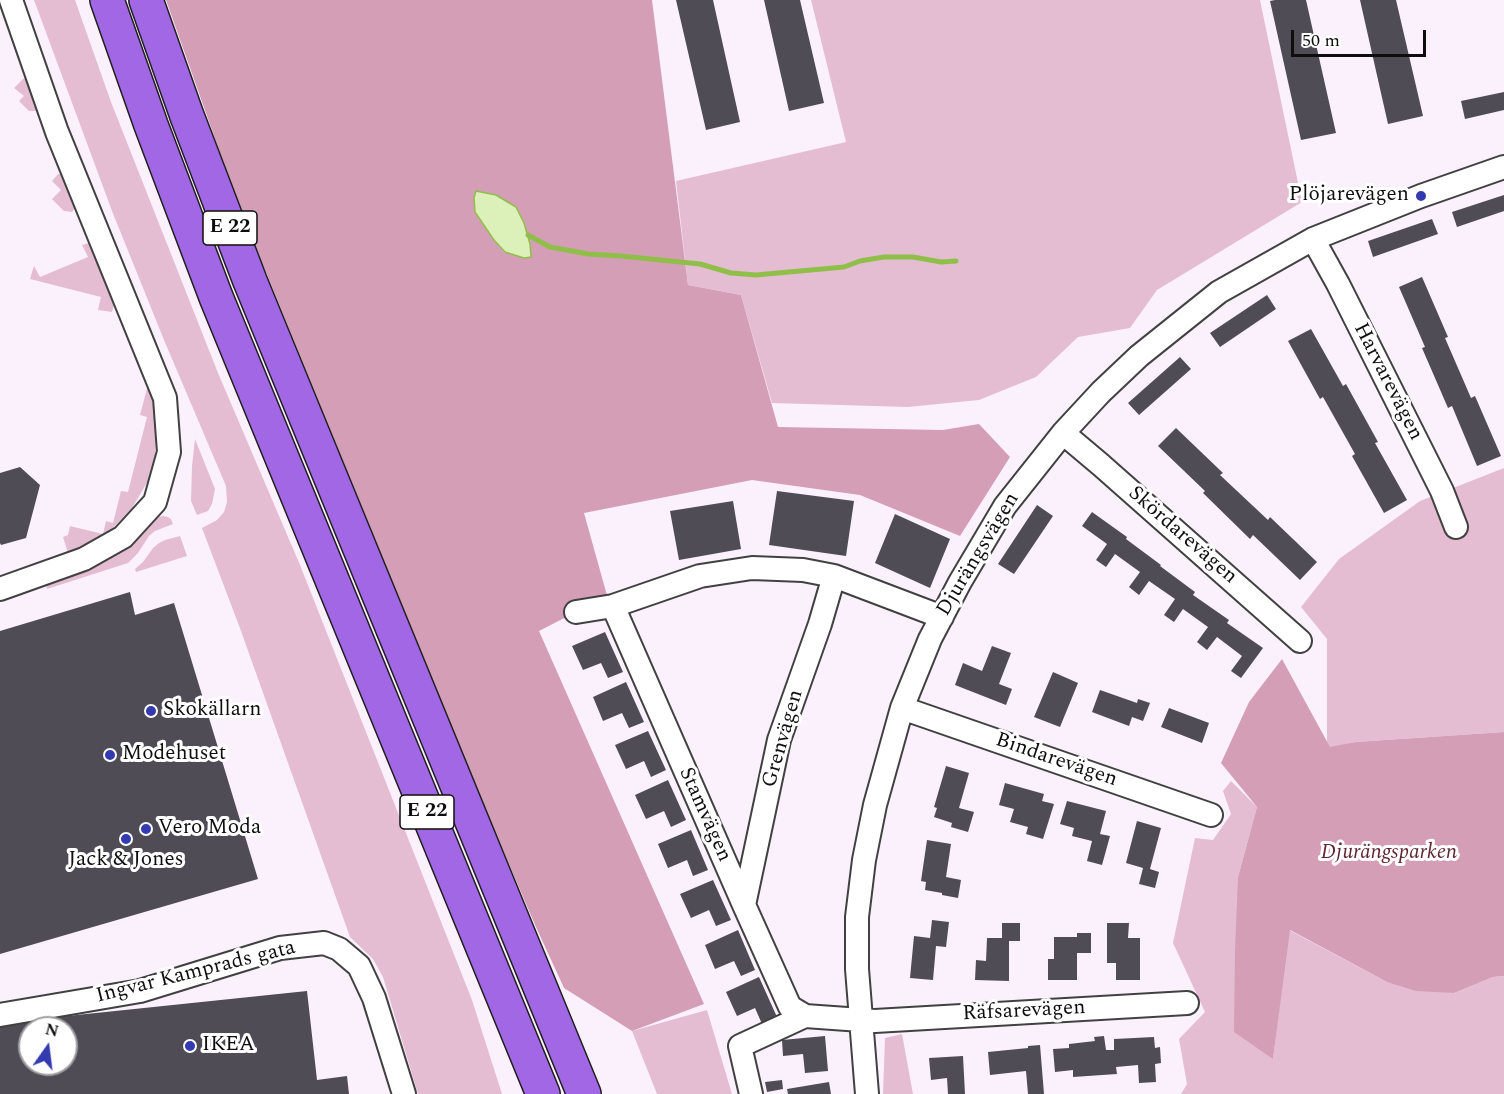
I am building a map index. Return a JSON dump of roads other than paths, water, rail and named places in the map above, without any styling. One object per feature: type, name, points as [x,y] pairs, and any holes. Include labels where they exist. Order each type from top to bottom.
[{"type":"highway","name":"E 22","points":[[107,0],[216,297],[539,1087]]},
{"type":"highway","name":"E 22","points":[[146,0],[187,116],[250,281],[584,1094]]},
{"type":"street","points":[[0,589],[84,559],[123,537],[155,502],[169,452],[165,398],[57,132],[11,0]]},
{"type":"street","name":"Djurängsvägen","points":[[867,1094],[857,969],[857,917],[864,860],[875,805],[902,708],[930,639],[960,582],[1005,506],[1063,433],[1101,392],[1139,356],[1220,292],[1313,239],[1504,167]]},
{"type":"street","name":"Harvarevägen","points":[[1313,239],[1443,490],[1456,527]]},
{"type":"street","name":"Skördarevägen","points":[[1063,433],[1300,641]]},
{"type":"street","points":[[576,612],[613,606],[700,576],[752,568],[803,570],[834,576],[942,617]]},
{"type":"street","name":"Grenvägen","points":[[744,905],[779,740],[820,624],[834,576]]},
{"type":"street","name":"Stamvägen","points":[[613,606],[790,1007],[805,1016]]},
{"type":"street","name":"Bindarevägen","points":[[902,708],[1211,815]]},
{"type":"street","name":"Ingvar Kamprads gata","points":[[0,1015],[140,991],[280,948],[324,943],[339,949],[359,966],[374,998],[404,1094]]},
{"type":"street","name":"Räfsarevägen","points":[[861,1019],[875,1021],[1187,1003]]},
{"type":"street","points":[[751,1094],[740,1046],[805,1016],[843,1020],[861,1019]]},
{"type":"waterway","points":[[528,235],[550,247],[588,254],[700,264],[731,273],[756,275],[844,267],[860,261],[884,257],[913,257],[941,262],[956,261]]},
{"type":"place","name":"Plöjarevägen","points":[[1421,196]]},
{"type":"place","name":"Skokällarn","points":[[151,711]]},
{"type":"place","name":"Modehuset","points":[[110,755]]},
{"type":"place","name":"Vero Moda","points":[[146,829]]},
{"type":"place","name":"Jack & Jones","points":[[126,839]]},
{"type":"place","name":"IKEA","points":[[190,1046]]},
{"type":"park label","name":"Djurängsparken","points":[[1389,854]]}]
